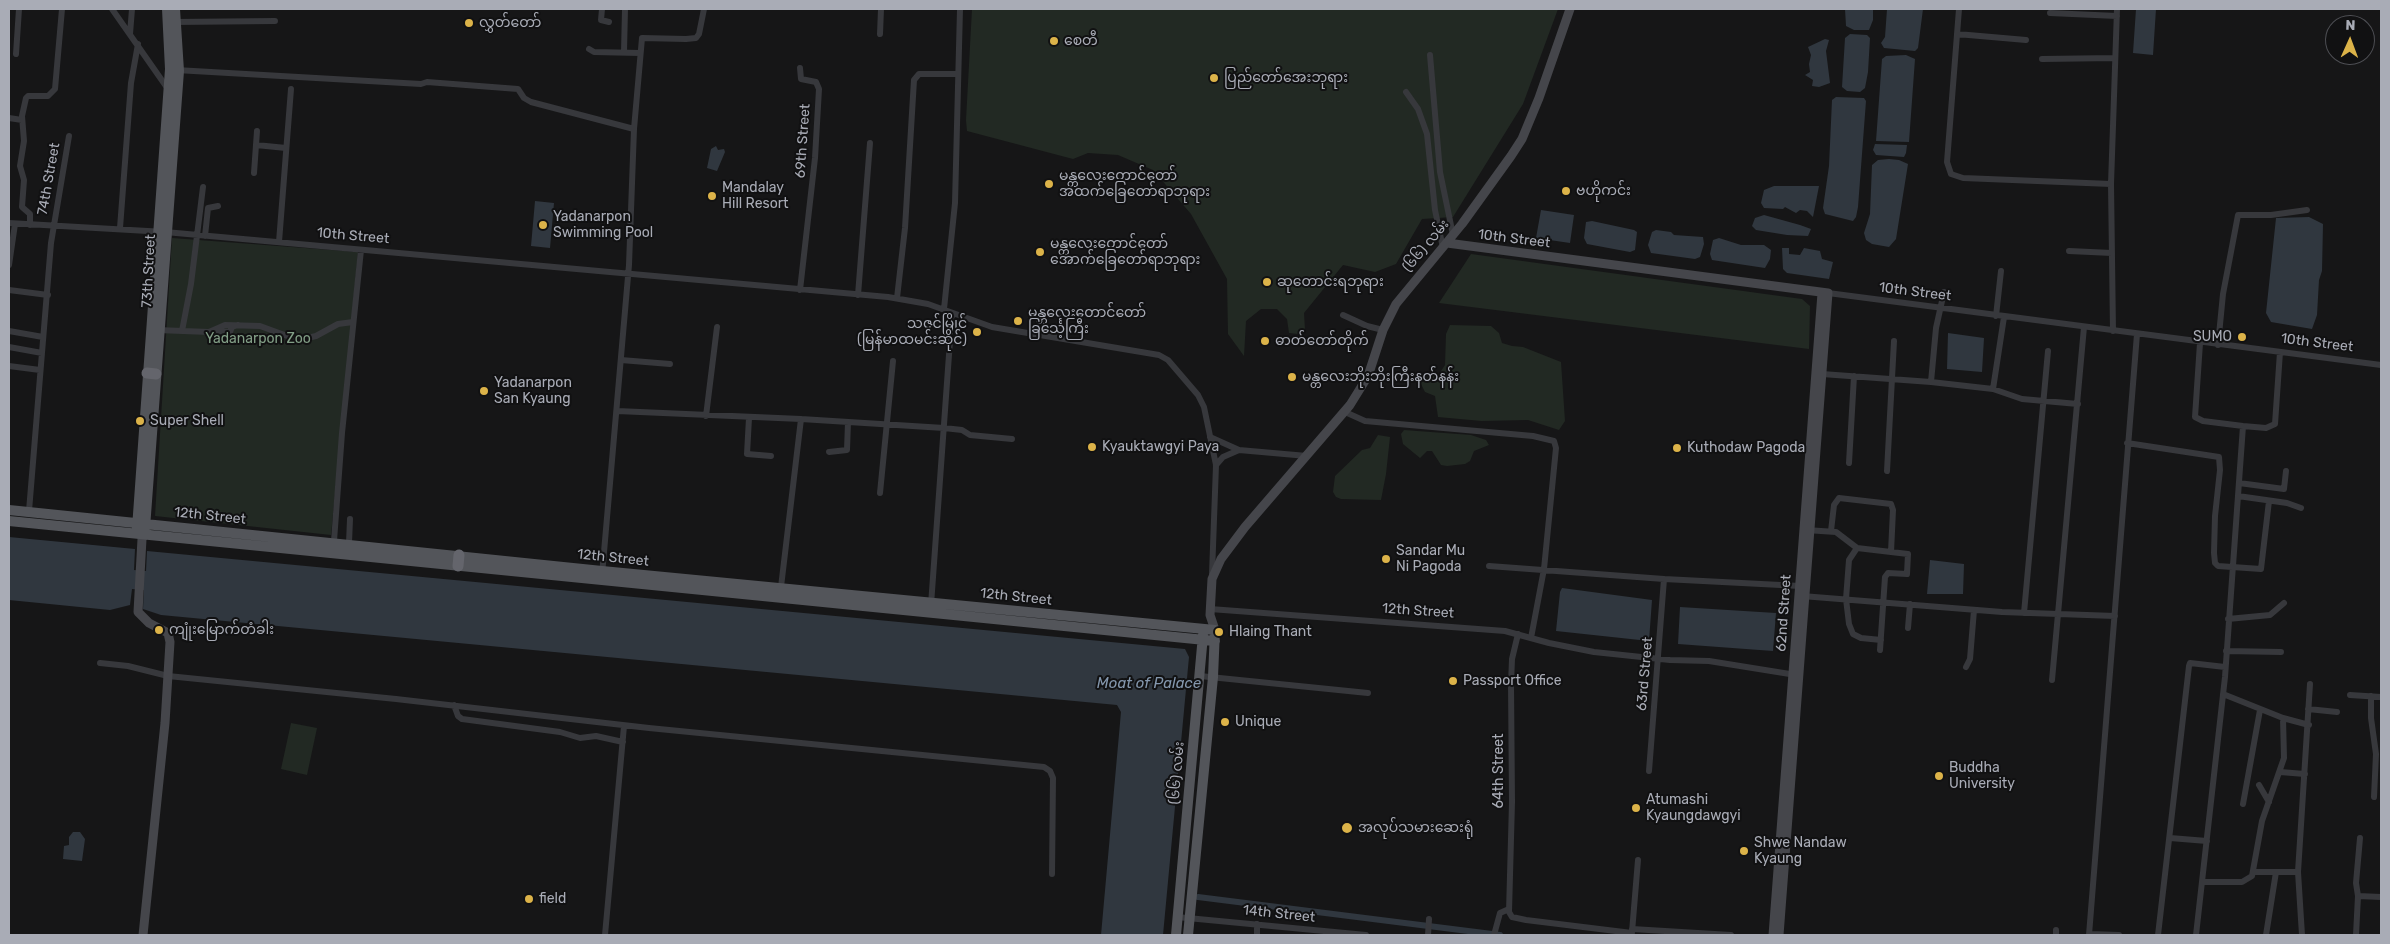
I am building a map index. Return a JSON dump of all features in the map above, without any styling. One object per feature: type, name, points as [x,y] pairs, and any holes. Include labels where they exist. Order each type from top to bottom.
[{"type":"main road","name":"73th Street","points":[[166,9],[172,23]]},
{"type":"main road","name":"73th Street","points":[[141,539],[175,70],[172,23],[175,9]]},
{"type":"main road","name":"(၆၆) လမ်း","points":[[1176,935],[1203,629],[1210,612],[1212,579],[1231,544],[1345,412],[1368,376],[1383,330],[1396,304],[1485,194],[1522,139],[1539,98],[1570,9]]},
{"type":"main road","name":"10th Street","points":[[1445,245],[1825,293]]},
{"type":"main road","name":"62nd Street","points":[[1779,935],[1825,293]]},
{"type":"main road","name":"62nd Street","points":[[1812,462],[1822,374],[1821,347]]},
{"type":"main road","name":"12th Street","points":[[9,510],[334,541],[458,560]]},
{"type":"main road","name":"12th Street","points":[[9,521],[141,539],[458,560],[930,614],[1215,641]]},
{"type":"main road","name":"62nd Street","points":[[1803,596],[1800,586],[1808,530]]},
{"type":"main road","points":[[141,539],[138,610],[144,620],[169,635],[168,676],[156,828],[143,935]]},
{"type":"main road","name":"12th Street","points":[[602,575],[781,588],[1215,630]]},
{"type":"main road","name":"(၆၆) လမ်း","points":[[1188,935],[1213,677],[1215,630],[1210,612]]},
{"type":"main road","name":"62nd Street","points":[[1773,935],[1797,675]]},
{"type":"street","points":[[16,54],[19,9]]},
{"type":"street","points":[[30,225],[30,214],[22,207],[24,180],[20,166],[24,141],[22,120],[26,98],[32,95],[48,96],[55,89],[62,9]]},
{"type":"street","points":[[112,9],[173,90]]},
{"type":"street","points":[[130,34],[132,9]]},
{"type":"street","points":[[602,9],[602,20],[609,22]]},
{"type":"street","points":[[624,52],[625,9]]},
{"type":"street","points":[[602,575],[628,273],[634,129],[642,38],[686,40],[696,38],[699,34],[704,9]]},
{"type":"street","points":[[880,34],[881,9]]},
{"type":"street","points":[[944,309],[954,203],[960,9]]},
{"type":"street","points":[[1959,9],[1947,162],[1950,174],[1963,178],[2111,184]]},
{"type":"street","points":[[2113,331],[2111,184],[2117,9]]},
{"type":"street","points":[[2050,13],[2117,16]]},
{"type":"street","points":[[172,23],[275,21]]},
{"type":"street","points":[[1957,34],[2026,40]]},
{"type":"street","points":[[126,229],[131,82],[138,44]]},
{"type":"street","points":[[589,49],[594,52],[640,53]]},
{"type":"street","points":[[1430,55],[1440,172],[1453,235]]},
{"type":"street","points":[[2042,59],[2116,58]]},
{"type":"street","name":"69th Street","points":[[800,68],[800,79],[816,82],[819,89],[815,158],[800,290]]},
{"type":"street","points":[[175,70],[421,84],[427,82],[518,89],[524,98],[532,102],[634,129]]},
{"type":"street","points":[[897,298],[907,212],[914,80],[919,74],[957,74]]},
{"type":"street","points":[[278,242],[291,89]]},
{"type":"street","points":[[1406,92],[1422,117],[1427,134],[1435,210],[1445,245]]},
{"type":"street","points":[[9,118],[22,120]]},
{"type":"street","points":[[254,173],[257,130]]},
{"type":"street","name":"74th Street","points":[[28,511],[53,226],[69,136]]},
{"type":"street","points":[[858,295],[870,144]]},
{"type":"street","points":[[256,145],[286,148]]},
{"type":"street","points":[[182,331],[203,187]]},
{"type":"street","points":[[205,236],[208,208],[218,206]]},
{"type":"street","points":[[2218,345],[2223,294],[2238,215],[2270,215],[2307,210]]},
{"type":"street","points":[[9,265],[12,224]]},
{"type":"street","name":"10th Street","points":[[12,224],[162,232],[897,298],[928,304],[992,327],[1133,349],[1164,357],[1203,402],[1216,465],[1212,579]]},
{"type":"street","points":[[334,541],[361,250]]},
{"type":"street","points":[[2069,251],[2112,253]]},
{"type":"street","points":[[1996,316],[2001,271]]},
{"type":"street","points":[[9,290],[48,295]]},
{"type":"street","points":[[1931,382],[1940,309],[1944,292]]},
{"type":"street","name":"10th Street","points":[[1825,293],[2189,342],[2381,365]]},
{"type":"street","points":[[930,614],[952,313]]},
{"type":"street","points":[[1343,315],[1367,326],[1383,330]]},
{"type":"street","points":[[1993,389],[2004,317]]},
{"type":"street","points":[[155,330],[213,331],[224,324],[242,324],[260,326],[290,337],[303,339],[316,336],[338,324],[353,322]]},
{"type":"street","points":[[706,416],[717,327]]},
{"type":"street","points":[[2052,680],[2084,327]]},
{"type":"street","points":[[9,331],[43,337]]},
{"type":"street","points":[[2119,935],[2090,934],[2115,616],[2126,443],[2136,334]]},
{"type":"street","points":[[1886,471],[1894,342]]},
{"type":"street","points":[[2200,343],[2195,417],[2203,421],[2243,426],[2266,428],[2275,424],[2280,352]]},
{"type":"street","points":[[9,348],[42,353]]},
{"type":"street","points":[[2024,614],[2048,351]]},
{"type":"street","points":[[621,360],[670,364]]},
{"type":"street","points":[[880,493],[893,361]]},
{"type":"street","points":[[9,366],[40,370]]},
{"type":"street","points":[[1822,374],[1931,382],[1993,389],[2018,398],[2078,404]]},
{"type":"street","points":[[1849,463],[1854,376]]},
{"type":"street","points":[[617,411],[802,419],[944,428],[962,430],[970,435],[1012,439]]},
{"type":"street","points":[[1345,412],[1365,421],[1533,436],[1554,441],[1556,448],[1544,569],[1531,638]]},
{"type":"street","points":[[749,418],[747,454],[771,456]]},
{"type":"street","points":[[781,588],[802,419]]},
{"type":"street","points":[[829,452],[847,450],[848,422]]},
{"type":"street","points":[[2196,935],[2223,694],[2243,426]]},
{"type":"street","points":[[1210,437],[1239,450],[1307,456]]},
{"type":"street","points":[[2126,443],[2219,456],[2220,470],[2215,516],[2214,559],[2218,566],[2261,569],[2269,501]]},
{"type":"street","points":[[1216,465],[1223,457],[1239,450]]},
{"type":"street","points":[[2239,483],[2284,489],[2286,471]]},
{"type":"street","points":[[2238,496],[2301,508]]},
{"type":"street","points":[[1831,531],[1834,505],[1839,498],[1866,499],[1891,504],[1893,510],[1891,552]]},
{"type":"street","points":[[349,543],[350,519]]},
{"type":"street","points":[[1808,530],[1831,531],[1839,534],[1858,548],[1908,554],[1906,574],[1887,573],[1880,650]]},
{"type":"street","points":[[1858,548],[1849,560],[1846,599],[1847,615],[1853,634],[1861,638],[1881,640]]},
{"type":"street","points":[[1489,566],[1664,579],[1800,586]]},
{"type":"street","name":"63rd Street","points":[[1649,771],[1664,579]]},
{"type":"street","points":[[1803,596],[2024,614],[2115,616]]},
{"type":"street","points":[[2228,619],[2270,615],[2278,606],[2284,603]]},
{"type":"street","points":[[1908,628],[1910,604]]},
{"type":"street","points":[[1966,667],[1970,659],[1974,610]]},
{"type":"street","name":"12th Street","points":[[1210,612],[1505,631],[1563,647],[1659,660],[1709,661],[1797,675]]},
{"type":"street","name":"64th Street","points":[[1509,909],[1512,802],[1511,684],[1512,659],[1518,634]]},
{"type":"street","points":[[2226,651],[2281,652]]},
{"type":"street","points":[[100,663],[128,666],[168,676],[454,705],[624,726],[1044,767],[1050,771],[1054,778],[1052,874]]},
{"type":"street","points":[[2158,935],[2189,666],[2190,664],[2225,667]]},
{"type":"street","points":[[1200,676],[1368,693]]},
{"type":"street","points":[[2302,935],[2298,872],[2309,725],[2310,684]]},
{"type":"street","points":[[2223,694],[2260,710],[2309,725]]},
{"type":"street","points":[[2350,694],[2381,697]]},
{"type":"street","points":[[2371,696],[2376,754],[2374,798]]},
{"type":"street","points":[[454,705],[458,716],[462,720],[560,732],[580,738],[596,736],[623,742]]},
{"type":"street","points":[[2308,709],[2337,712]]},
{"type":"street","points":[[2243,804],[2260,710]]},
{"type":"street","points":[[518,727],[519,713]]},
{"type":"street","points":[[2202,882],[2242,882],[2250,878],[2254,872],[2260,827],[2280,772],[2284,752],[2283,718]]},
{"type":"street","points":[[605,935],[624,726]]},
{"type":"street","points":[[2280,772],[2305,774]]},
{"type":"street","points":[[2259,785],[2269,802]]},
{"type":"street","points":[[2170,838],[2207,841]]},
{"type":"street","points":[[2356,935],[2358,896],[2356,883],[2360,838]]},
{"type":"street","points":[[1632,932],[1638,860]]},
{"type":"street","points":[[2254,872],[2298,872]]},
{"type":"street","points":[[2266,935],[2276,872]]},
{"type":"street","points":[[2358,896],[2381,897]]},
{"type":"street","points":[[1494,935],[1500,913],[1509,909],[1511,915],[1516,919],[1632,932],[1731,935]]},
{"type":"street","name":"14th Street","points":[[1177,917],[1366,935]]},
{"type":"street","points":[[1428,935],[1429,921]]},
{"type":"street","points":[[1257,935],[1258,924]]},
{"type":"green space","points":[[972,9],[1558,9],[1523,104],[1453,217],[1422,219],[1396,264],[1375,272],[1343,265],[1304,313],[1305,330],[1298,334],[1289,333],[1287,319],[1277,309],[1261,309],[1246,321],[1244,356],[1228,334],[1227,279],[1191,214],[1153,170],[1118,155],[1088,153],[1073,159],[967,131]]},
{"type":"green space","name":"Yadanarpon Zoo","points":[[172,238],[358,252],[331,535],[155,516]]},
{"type":"green space","points":[[1471,254],[1802,299],[1810,306],[1809,349],[1439,303]]},
{"type":"green space","points":[[1450,325],[1491,326],[1499,333],[1502,343],[1523,347],[1561,362],[1565,421],[1559,430],[1528,420],[1482,421],[1438,417],[1435,396],[1425,392],[1420,382],[1428,377],[1439,374],[1445,365],[1446,334]]},
{"type":"green space","points":[[1404,430],[1471,435],[1486,440],[1489,445],[1474,451],[1470,461],[1465,464],[1441,465],[1432,451],[1427,451],[1420,458],[1403,444],[1401,434]]},
{"type":"green space","points":[[1378,435],[1390,437],[1381,500],[1341,499],[1336,497],[1333,492],[1335,476],[1362,450],[1370,448]]},
{"type":"green space","points":[[291,723],[317,728],[307,775],[281,769]]},
{"type":"water","points":[[1845,9],[1873,9],[1873,20],[1869,30],[1854,30],[1846,26]]},
{"type":"water","points":[[1887,9],[1923,9],[1918,48],[1915,51],[1884,48],[1881,43],[1885,37]]},
{"type":"water","points":[[2136,9],[2156,9],[2153,55],[2133,53]]},
{"type":"water","points":[[1850,34],[1867,35],[1870,38],[1868,72],[1865,88],[1860,92],[1847,91],[1842,87],[1845,38]]},
{"type":"water","points":[[1825,39],[1829,40],[1826,51],[1830,83],[1819,87],[1812,86],[1813,80],[1805,75],[1810,72],[1811,55],[1808,47]]},
{"type":"water","points":[[1906,55],[1915,59],[1909,142],[1876,141],[1882,59],[1886,56]]},
{"type":"water","points":[[1836,97],[1864,98],[1866,101],[1858,207],[1853,221],[1825,214],[1823,208],[1829,166],[1832,100]]},
{"type":"water","points":[[1875,144],[1907,145],[1906,153],[1904,157],[1876,155],[1873,150]]},
{"type":"water","points":[[716,146],[718,150],[724,149],[725,152],[717,171],[707,168],[711,149]]},
{"type":"water","points":[[1878,160],[1899,160],[1908,164],[1896,239],[1889,247],[1872,244],[1866,240],[1864,233],[1870,214],[1872,165]]},
{"type":"water","points":[[1774,186],[1819,186],[1813,217],[1807,211],[1800,210],[1796,213],[1785,207],[1783,209],[1764,208],[1761,203],[1764,190]]},
{"type":"water","name":"Yadanarpon Swimming Pool","points":[[535,201],[554,203],[550,248],[531,246]]},
{"type":"water","points":[[1541,210],[1574,215],[1570,243],[1536,238]]},
{"type":"water","points":[[1764,215],[1811,229],[1808,236],[1756,230],[1752,226],[1755,218]]},
{"type":"water","points":[[2309,217],[2323,224],[2322,271],[2319,280],[2317,315],[2312,329],[2271,322],[2266,313],[2276,218]]},
{"type":"water","points":[[1592,221],[1637,232],[1635,250],[1630,252],[1587,244],[1584,238],[1586,222]]},
{"type":"water","points":[[1656,230],[1671,232],[1674,235],[1703,237],[1704,244],[1700,257],[1695,259],[1651,253],[1648,245],[1652,232]]},
{"type":"water","points":[[1719,238],[1741,245],[1764,245],[1771,250],[1770,259],[1765,268],[1712,260],[1710,254],[1713,240]]},
{"type":"water","points":[[1782,248],[1789,248],[1789,254],[1800,255],[1804,248],[1820,251],[1822,259],[1833,262],[1829,279],[1787,273],[1783,269]]},
{"type":"water","points":[[1948,333],[1984,338],[1982,372],[1947,369]]},
{"type":"water","name":"Moat of Palace","points":[[9,537],[135,549],[134,570],[146,571],[147,551],[1185,649],[1189,657],[1163,935],[1101,935],[1121,712],[1117,705],[161,615],[143,609],[144,590],[132,589],[130,605],[110,610],[9,600]]},
{"type":"water","points":[[1930,560],[1964,564],[1963,594],[1927,594]]},
{"type":"water","points":[[1562,588],[1652,600],[1649,641],[1556,631]]},
{"type":"water","points":[[1680,607],[1776,613],[1773,651],[1678,644]]},
{"type":"water","points":[[73,832],[80,832],[85,839],[82,861],[63,859],[64,846],[69,845],[69,837]]},
{"type":"waterway","points":[[1198,897],[1500,935]]},
{"type":"place","name":"လွှတ်တော်","points":[[469,23]]},
{"type":"place","name":"စေတီ","points":[[1054,41]]},
{"type":"place","name":"ပြည်တော်အေးဘုရား","points":[[1214,78]]},
{"type":"place","name":"မန္တ‌လေးတောင်တော် အထက်ခြေတော်ရာဘုရား‌","points":[[1049,184]]},
{"type":"place","name":"ဗဟိုကင်း","points":[[1566,191]]},
{"type":"place","name":"Mandalay Hill Resort","points":[[712,196]]},
{"type":"place","name":"Yadanarpon Swimming Pool","points":[[543,225]]},
{"type":"place","name":"မန္တ‌လေးတောင်တော် အောက်ခြေတော်ရာဘုရား‌","points":[[1040,252]]},
{"type":"place","name":"ဆုတောင်းရဘုရား","points":[[1267,282]]},
{"type":"place","name":"မန္တလေးတောင်တော် ‌ခြင်္သေ့ကြီး","points":[[1018,321]]},
{"type":"place","name":"သဇင်မြိုင် (မြန်မာထမင်းဆိုင်)","points":[[977,332]]},
{"type":"place","name":"SUMO","points":[[2242,337]]},
{"type":"place","name":"ဓာတ်တော်တိုက်","points":[[1265,341]]},
{"type":"place","name":"မန္တလေးဘိုးဘိုးကြီးနတ်နန်း","points":[[1292,377]]},
{"type":"place","name":"Yadanarpon San Kyaung","points":[[484,391]]},
{"type":"place","name":"Super Shell","points":[[140,421]]},
{"type":"place","name":"Kyauktawgyi Paya","points":[[1092,447]]},
{"type":"place","name":"Kuthodaw Pagoda","points":[[1677,448]]},
{"type":"place","name":"Sandar Mu Ni Pagoda","points":[[1386,559]]},
{"type":"place","name":"ကျုံးမြောက်တံခါး","points":[[159,630]]},
{"type":"place","name":"Hlaing Thant","points":[[1219,632]]},
{"type":"place","name":"Passport Office","points":[[1453,681]]},
{"type":"place","name":"Unique","points":[[1225,722]]},
{"type":"place","name":"Buddha University","points":[[1939,776]]},
{"type":"place","name":"Atumashi Kyaungdawgyi","points":[[1636,808]]},
{"type":"place","name":"အလုပ်သမားဆေးရုံ","points":[[1347,828]]},
{"type":"place","name":"Shwe Nandaw Kyaung","points":[[1744,851]]},
{"type":"place","name":"field","points":[[529,899]]}]
